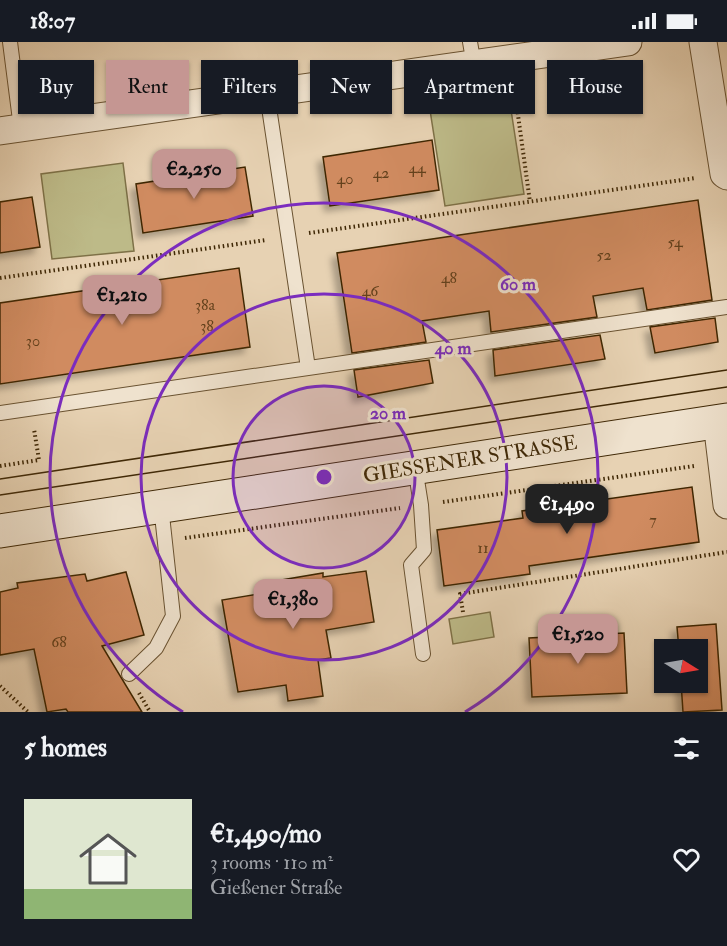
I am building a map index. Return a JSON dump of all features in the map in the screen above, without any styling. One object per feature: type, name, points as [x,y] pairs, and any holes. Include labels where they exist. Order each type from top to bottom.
[{"type":"main road","name":"GIESSENER STRASSE","points":[[0,531],[722,421]]},
{"type":"street","points":[[298,88],[472,54],[510,60],[628,42]]},
{"type":"street","points":[[703,42],[725,175]]},
{"type":"street","points":[[11,130],[201,103]]},
{"type":"street","points":[[722,421],[722,463],[727,505]]},
{"type":"lane","points":[[10,42],[11,130]]},
{"type":"lane","points":[[270,114],[308,368]]},
{"type":"lane","points":[[0,413],[727,307]]},
{"type":"lane","points":[[415,467],[421,505],[424,550],[411,565],[423,654]]},
{"type":"lane","points":[[129,675],[156,648],[173,616],[161,506]]},
{"type":"path","points":[[518,114],[530,202]]},
{"type":"path","points":[[0,278],[725,175]]},
{"type":"path","points":[[0,466],[39,460],[38,453]]},
{"type":"path","points":[[163,539],[188,538],[722,463]]},
{"type":"path","points":[[463,612],[460,594],[727,552]]},
{"type":"path","points":[[0,686],[28,712]]},
{"type":"shaded area","points":[[431,114],[512,114],[524,194],[445,206]]},
{"type":"shaded area","points":[[123,163],[134,251],[52,259],[41,174]]},
{"type":"shaded area","points":[[490,612],[494,637],[453,644],[449,619]]},
{"type":"building","points":[[432,140],[439,190],[330,206],[323,157]]},
{"type":"building","points":[[245,167],[253,216],[143,233],[136,184]]},
{"type":"building","points":[[32,197],[40,247],[0,253],[0,202]]},
{"type":"building","points":[[698,200],[712,300],[647,310],[643,288],[593,296],[597,317],[491,332],[489,311],[422,321],[426,342],[352,353],[337,253]]},
{"type":"building","points":[[239,268],[250,347],[0,384],[0,303]]},
{"type":"building","points":[[715,318],[718,342],[655,353],[650,327]]},
{"type":"building","points":[[600,335],[605,359],[495,376],[493,350]]},
{"type":"building","points":[[429,360],[433,383],[358,397],[354,370]]},
{"type":"building","points":[[692,487],[699,542],[529,566],[530,574],[444,586],[437,530],[523,518],[522,511]]},
{"type":"building","points":[[366,571],[374,622],[326,630],[331,658],[318,660],[323,696],[288,701],[286,685],[238,692],[222,600],[265,593],[263,583],[323,573],[323,577]]},
{"type":"building","points":[[126,572],[144,635],[102,646],[142,712],[68,712],[66,709],[47,712],[34,649],[0,655],[0,592],[18,588],[17,583],[85,574],[87,581]]},
{"type":"building","points":[[716,624],[722,710],[683,712],[682,693],[708,693],[708,639],[678,639],[677,627]]},
{"type":"building","points":[[624,633],[627,693],[532,697],[529,638]]},
{"type":"tram line","points":[[0,479],[727,370]]},
{"type":"tram line","points":[[0,495],[727,387]]}]
